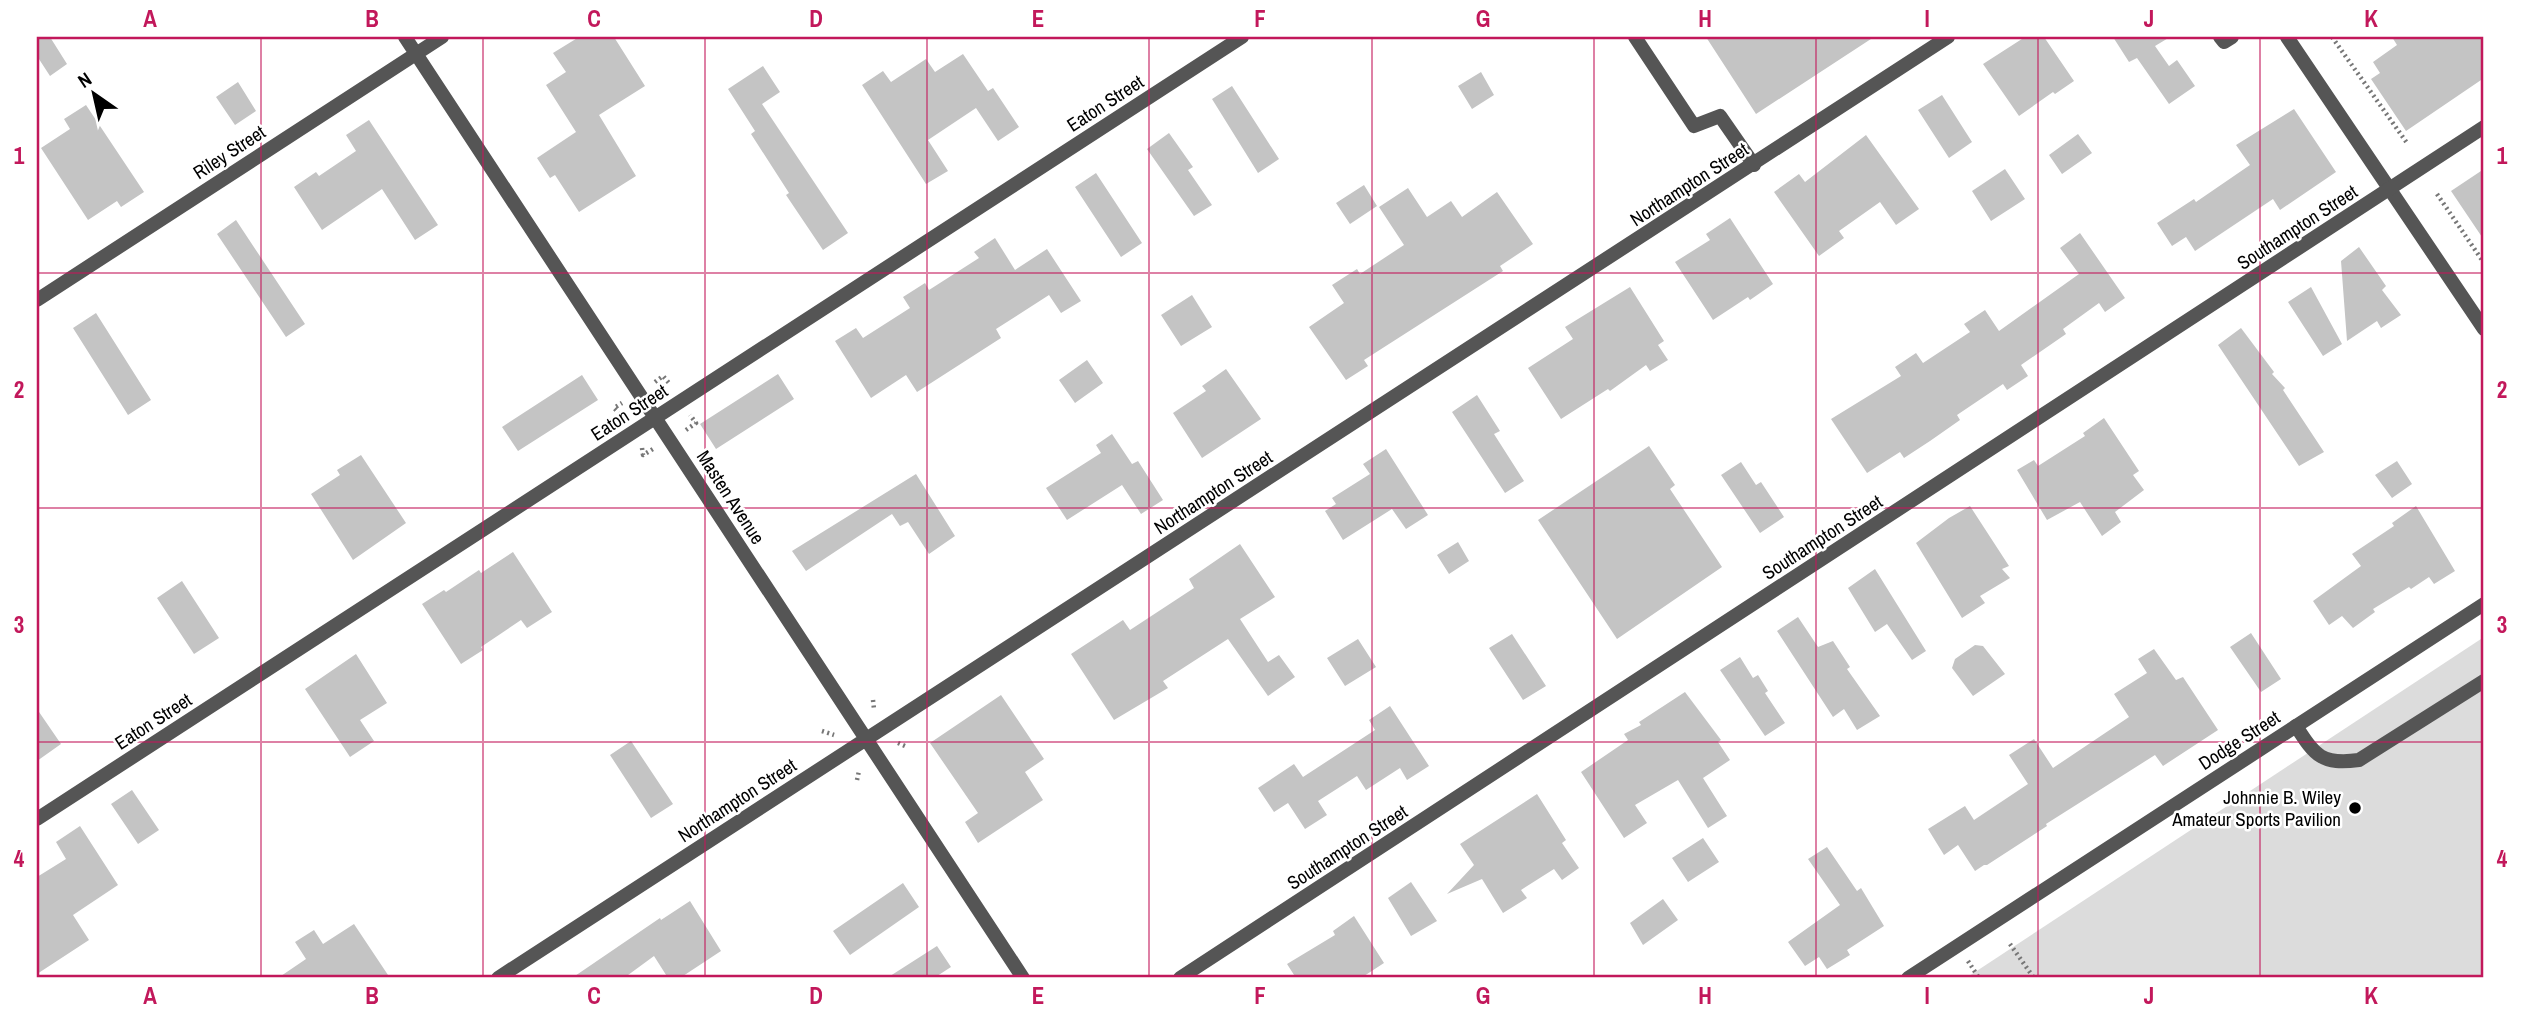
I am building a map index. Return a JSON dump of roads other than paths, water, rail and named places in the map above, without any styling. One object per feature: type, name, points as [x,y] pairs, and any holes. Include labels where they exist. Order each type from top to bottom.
[{"type":"street","name":"Masten Avenue","points":[[405,37],[1023,978]]},
{"type":"street","name":"Riley Street","points":[[37,300],[442,37]]},
{"type":"street","name":"Eaton Street","points":[[37,820],[1242,37]]},
{"type":"street","points":[[1635,37],[1694,126],[1720,116],[1754,165]]},
{"type":"street","name":"Northampton Street","points":[[498,978],[1948,37]]},
{"type":"street","points":[[2220,37],[2224,42],[2232,37]]},
{"type":"street","points":[[2287,37],[2484,329]]},
{"type":"street","name":"Southampton Street","points":[[1180,978],[2484,127]]},
{"type":"street","name":"Dodge Street","points":[[1908,978],[2484,604]]},
{"type":"street","points":[[2296,726],[2319,757],[2341,763],[2359,760],[2484,681]]},
{"type":"place","name":"Johnnie B. Wiley Amateur Sports Pavilion","points":[[2355,808]]}]
